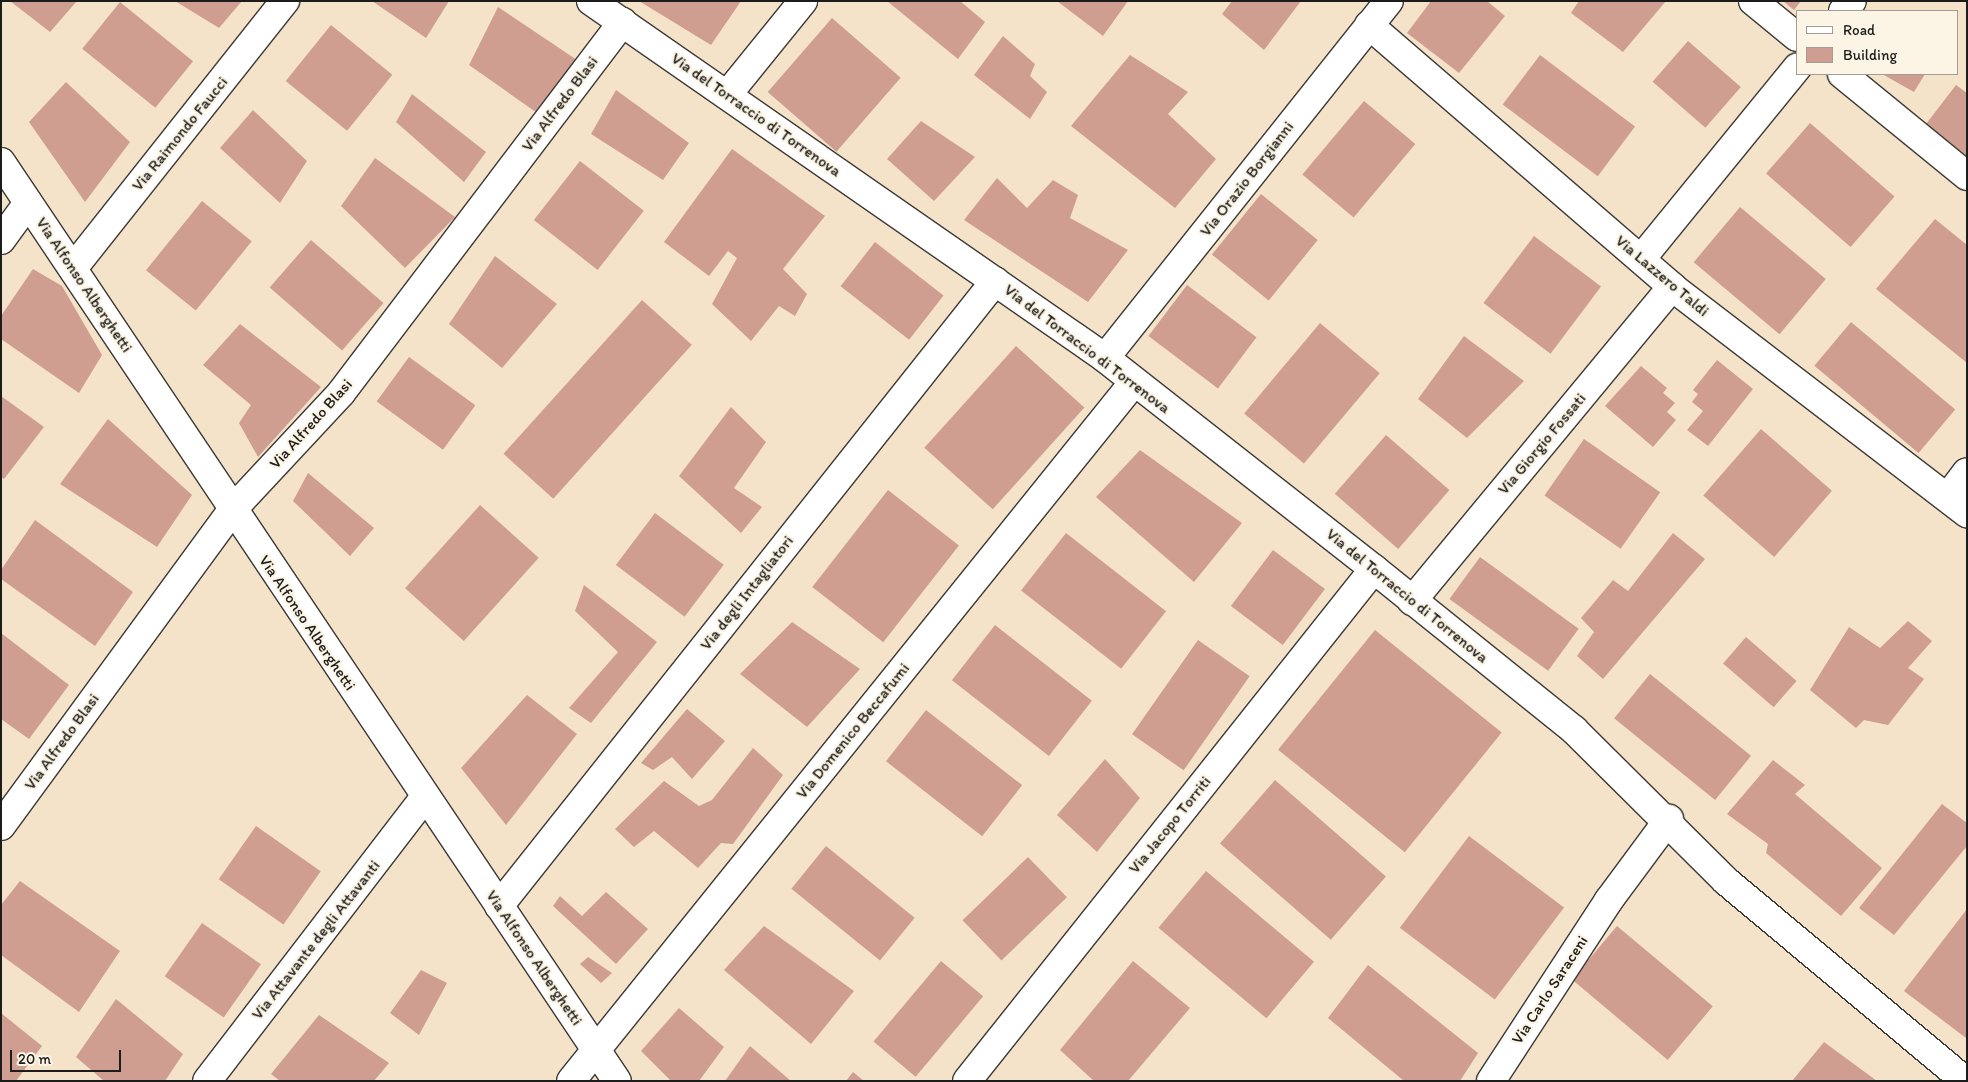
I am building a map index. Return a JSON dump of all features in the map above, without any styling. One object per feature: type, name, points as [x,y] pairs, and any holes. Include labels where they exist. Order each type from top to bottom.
[{"type":"street","name":"Via Raimondo Faucci","points":[[74,267],[286,1]]},
{"type":"street","name":"Via del Torraccio di Torrenova","points":[[591,1],[1105,358],[1374,569],[1564,722],[1669,819],[1726,881],[1842,983],[1965,1081]]},
{"type":"street","points":[[727,95],[803,1]]},
{"type":"street","name":"Via Orazio Borgianni","points":[[1105,358],[1389,1]]},
{"type":"street","points":[[1753,1],[1796,36]]},
{"type":"street","name":"Via Alfredo Blasi","points":[[1,826],[232,510],[341,393],[623,22]]},
{"type":"street","name":"Via Lazzero Taldi","points":[[1369,26],[1672,287],[1957,505]]},
{"type":"street","points":[[1641,259],[1796,69]]},
{"type":"street","points":[[1843,75],[1967,176]]},
{"type":"street","name":"Via Alfonso Alberghetti","points":[[1,162],[74,267],[232,510],[424,798],[617,1081]]},
{"type":"street","points":[[1,240],[28,203]]},
{"type":"street","name":"Via degli Intagliatori","points":[[499,906],[995,281]]},
{"type":"street","name":"Via Giorgio Fossati","points":[[1412,601],[1672,287]]},
{"type":"street","name":"Via Domenico Beccafumi","points":[[571,1081],[1134,382]]},
{"type":"street","points":[[1957,505],[1967,472]]},
{"type":"street","name":"Via Jacopo Torriti","points":[[967,1081],[1374,569]]},
{"type":"street","name":"Via Attavante degli Attavanti","points":[[207,1081],[424,798]]},
{"type":"street","name":"Via Carlo Saraceni","points":[[1491,1081],[1609,900],[1669,819]]},
{"type":"building","points":[[10,1],[77,1],[50,32]]},
{"type":"building","points":[[175,1],[242,1],[219,28]]},
{"type":"building","points":[[372,1],[449,1],[426,38]]},
{"type":"building","points":[[639,1],[741,1],[711,45]]},
{"type":"building","points":[[887,1],[960,1],[985,22],[958,59]]},
{"type":"building","points":[[1057,1],[1128,1],[1103,36]]},
{"type":"building","points":[[1232,1],[1301,1],[1264,50],[1222,14]]},
{"type":"building","points":[[1431,1],[1487,1],[1505,16],[1459,73],[1407,33]]},
{"type":"building","points":[[1579,1],[1666,1],[1623,52],[1571,13]]},
{"type":"building","points":[[1783,1],[1801,1],[1794,10]]},
{"type":"building","points":[[120,2],[193,61],[155,108],[82,49]]},
{"type":"building","points":[[498,7],[583,64],[540,115],[469,65]]},
{"type":"building","points":[[832,18],[901,78],[836,152],[768,92]]},
{"type":"building","points":[[331,25],[392,75],[347,131],[286,81]]},
{"type":"building","points":[[1003,36],[1035,64],[1030,76],[1047,92],[1030,119],[974,75]]},
{"type":"building","points":[[1688,41],[1741,87],[1705,128],[1653,82]]},
{"type":"building","points":[[1130,55],[1188,92],[1168,114],[1216,159],[1175,208],[1071,126]]},
{"type":"building","points":[[1540,55],[1635,127],[1598,176],[1503,105]]},
{"type":"building","points":[[1884,75],[1924,75],[1914,92]]},
{"type":"building","points":[[66,82],[130,142],[85,202],[29,122]]},
{"type":"building","points":[[1956,85],[1967,93],[1967,156],[1926,124]]},
{"type":"building","points":[[616,90],[689,143],[663,180],[591,134]]},
{"type":"building","points":[[412,94],[486,152],[464,182],[396,122]]},
{"type":"building","points":[[1364,101],[1415,144],[1354,218],[1302,175]]},
{"type":"building","points":[[253,110],[307,161],[280,203],[220,148]]},
{"type":"building","points":[[921,121],[975,157],[934,201],[887,159]]},
{"type":"building","points":[[1810,123],[1895,196],[1851,247],[1766,174]]},
{"type":"building","points":[[732,149],[825,216],[783,269],[807,294],[795,316],[779,306],[751,341],[712,304],[737,258],[728,251],[709,276],[664,242]]},
{"type":"building","points":[[375,158],[455,217],[405,268],[341,206]]},
{"type":"building","points":[[580,161],[644,211],[598,270],[534,220]]},
{"type":"building","points":[[997,178],[1027,208],[1053,180],[1078,195],[1070,218],[1128,250],[1088,302],[964,220]]},
{"type":"building","points":[[1261,194],[1318,240],[1269,301],[1212,255]]},
{"type":"building","points":[[202,201],[252,241],[196,310],[146,270]]},
{"type":"building","points":[[1740,207],[1826,279],[1780,334],[1694,262]]},
{"type":"building","points":[[1935,219],[1967,245],[1967,363],[1876,289]]},
{"type":"building","points":[[1534,236],[1601,287],[1551,354],[1483,303]]},
{"type":"building","points":[[311,240],[383,303],[342,351],[270,288]]},
{"type":"building","points":[[875,242],[944,296],[909,340],[841,286]]},
{"type":"building","points":[[495,256],[557,304],[502,368],[449,324]]},
{"type":"building","points":[[33,269],[62,286],[102,355],[79,393],[1,339],[1,316]]},
{"type":"building","points":[[1187,285],[1256,337],[1218,388],[1148,336]]},
{"type":"building","points":[[642,300],[692,345],[553,499],[503,454]]},
{"type":"building","points":[[1851,322],[1955,409],[1919,453],[1814,366]]},
{"type":"building","points":[[1320,323],[1380,373],[1304,464],[1244,413]]},
{"type":"building","points":[[240,324],[321,387],[258,457],[239,423],[251,405],[203,365]]},
{"type":"building","points":[[1464,336],[1524,381],[1467,438],[1418,399]]},
{"type":"building","points":[[1016,346],[1084,408],[993,509],[924,448]]},
{"type":"building","points":[[409,357],[475,405],[443,450],[377,401]]},
{"type":"building","points":[[1717,360],[1753,389],[1708,446],[1687,430],[1703,411],[1692,402],[1698,394],[1693,390]]},
{"type":"building","points":[[1641,366],[1667,388],[1663,393],[1675,403],[1667,412],[1676,420],[1653,447],[1605,406]]},
{"type":"building","points":[[1,396],[44,427],[4,479],[1,477]]},
{"type":"building","points":[[731,407],[766,442],[734,488],[762,507],[741,533],[679,476]]},
{"type":"building","points":[[108,419],[192,495],[157,547],[60,484]]},
{"type":"building","points":[[1761,429],[1832,491],[1774,557],[1703,495]]},
{"type":"building","points":[[1386,435],[1449,490],[1398,549],[1335,494]]},
{"type":"building","points":[[1584,439],[1660,492],[1621,549],[1544,496]]},
{"type":"building","points":[[1140,450],[1242,523],[1194,582],[1096,497]]},
{"type":"building","points":[[308,473],[374,528],[350,556],[293,501]]},
{"type":"building","points":[[888,490],[959,545],[883,642],[812,587]]},
{"type":"building","points":[[480,505],[539,558],[464,641],[405,588]]},
{"type":"building","points":[[655,513],[724,565],[685,617],[616,565]]},
{"type":"building","points":[[35,520],[133,592],[95,646],[1,579],[1,570]]},
{"type":"building","points":[[1066,533],[1166,611],[1121,669],[1021,591]]},
{"type":"building","points":[[1673,533],[1705,559],[1603,679],[1577,656],[1594,632],[1581,618],[1613,580],[1628,591]]},
{"type":"building","points":[[1273,550],[1325,589],[1283,645],[1231,606]]},
{"type":"building","points":[[1480,557],[1579,629],[1548,671],[1449,599]]},
{"type":"building","points":[[584,585],[657,642],[591,723],[569,708],[618,652],[575,611]]},
{"type":"building","points":[[1908,621],[1932,641],[1908,668],[1924,679],[1888,725],[1864,720],[1856,728],[1810,690],[1849,627],[1880,648]]},
{"type":"building","points":[[792,622],[860,669],[807,727],[740,674]]},
{"type":"building","points":[[995,625],[1092,701],[1049,756],[952,680]]},
{"type":"building","points":[[1375,630],[1502,733],[1405,852],[1278,750]]},
{"type":"building","points":[[1,633],[69,685],[29,739],[1,719]]},
{"type":"building","points":[[1746,637],[1797,681],[1774,707],[1723,663]]},
{"type":"building","points":[[1198,640],[1250,676],[1184,770],[1132,734]]},
{"type":"building","points":[[1650,674],[1751,756],[1715,800],[1614,718]]},
{"type":"building","points":[[527,695],[577,734],[506,825],[461,768]]},
{"type":"building","points":[[687,709],[725,741],[692,779],[672,757],[653,770],[641,763]]},
{"type":"building","points":[[926,710],[1022,785],[982,836],[886,761]]},
{"type":"building","points":[[753,748],[783,775],[733,844],[721,843],[698,868],[654,831],[634,847],[615,829],[664,781],[699,806],[712,800]]},
{"type":"building","points":[[1105,759],[1140,798],[1097,852],[1057,815]]},
{"type":"building","points":[[1773,760],[1805,785],[1795,794],[1882,868],[1841,916],[1766,853],[1768,844],[1727,814]]},
{"type":"building","points":[[1275,780],[1386,876],[1331,940],[1220,843]]},
{"type":"building","points":[[1942,804],[1967,823],[1967,846],[1894,935],[1859,908]]},
{"type":"building","points":[[256,826],[321,871],[283,925],[219,879]]},
{"type":"building","points":[[1469,836],[1564,908],[1495,999],[1400,928]]},
{"type":"building","points":[[826,846],[915,918],[880,960],[791,889]]},
{"type":"building","points":[[1028,857],[1067,897],[1001,960],[963,920]]},
{"type":"building","points":[[1206,871],[1314,962],[1266,1018],[1158,928]]},
{"type":"building","points":[[20,881],[120,951],[79,1012],[1,955],[1,905]]},
{"type":"building","points":[[606,892],[648,929],[616,964],[553,906],[560,896],[582,916]]},
{"type":"building","points":[[1967,909],[1967,1037],[1966,1038],[1904,991]]},
{"type":"building","points":[[202,923],[261,964],[224,1018],[165,976]]},
{"type":"building","points":[[764,926],[854,991],[811,1044],[724,970]]},
{"type":"building","points":[[1617,926],[1713,1006],[1668,1060],[1572,980]]},
{"type":"building","points":[[588,957],[612,973],[601,983],[580,964]]},
{"type":"building","points":[[941,961],[983,996],[916,1077],[874,1041]]},
{"type":"building","points":[[1133,961],[1190,1008],[1128,1081],[1094,1081],[1060,1050]]},
{"type":"building","points":[[1368,965],[1478,1053],[1460,1081],[1404,1081],[1328,1018]]},
{"type":"building","points":[[421,970],[447,983],[419,1035],[390,1013]]},
{"type":"building","points":[[116,999],[183,1054],[165,1081],[104,1081],[76,1057]]},
{"type":"building","points":[[679,1008],[724,1047],[699,1081],[671,1081],[641,1051]]},
{"type":"building","points":[[1,1013],[42,1046],[16,1081],[1,1081]]},
{"type":"building","points":[[319,1015],[389,1063],[374,1081],[280,1081],[271,1074]]},
{"type":"building","points":[[1824,1042],[1877,1081],[1792,1081]]},
{"type":"building","points":[[750,1046],[791,1081],[725,1081]]},
{"type":"building","points":[[853,1072],[864,1081],[846,1081]]}]
